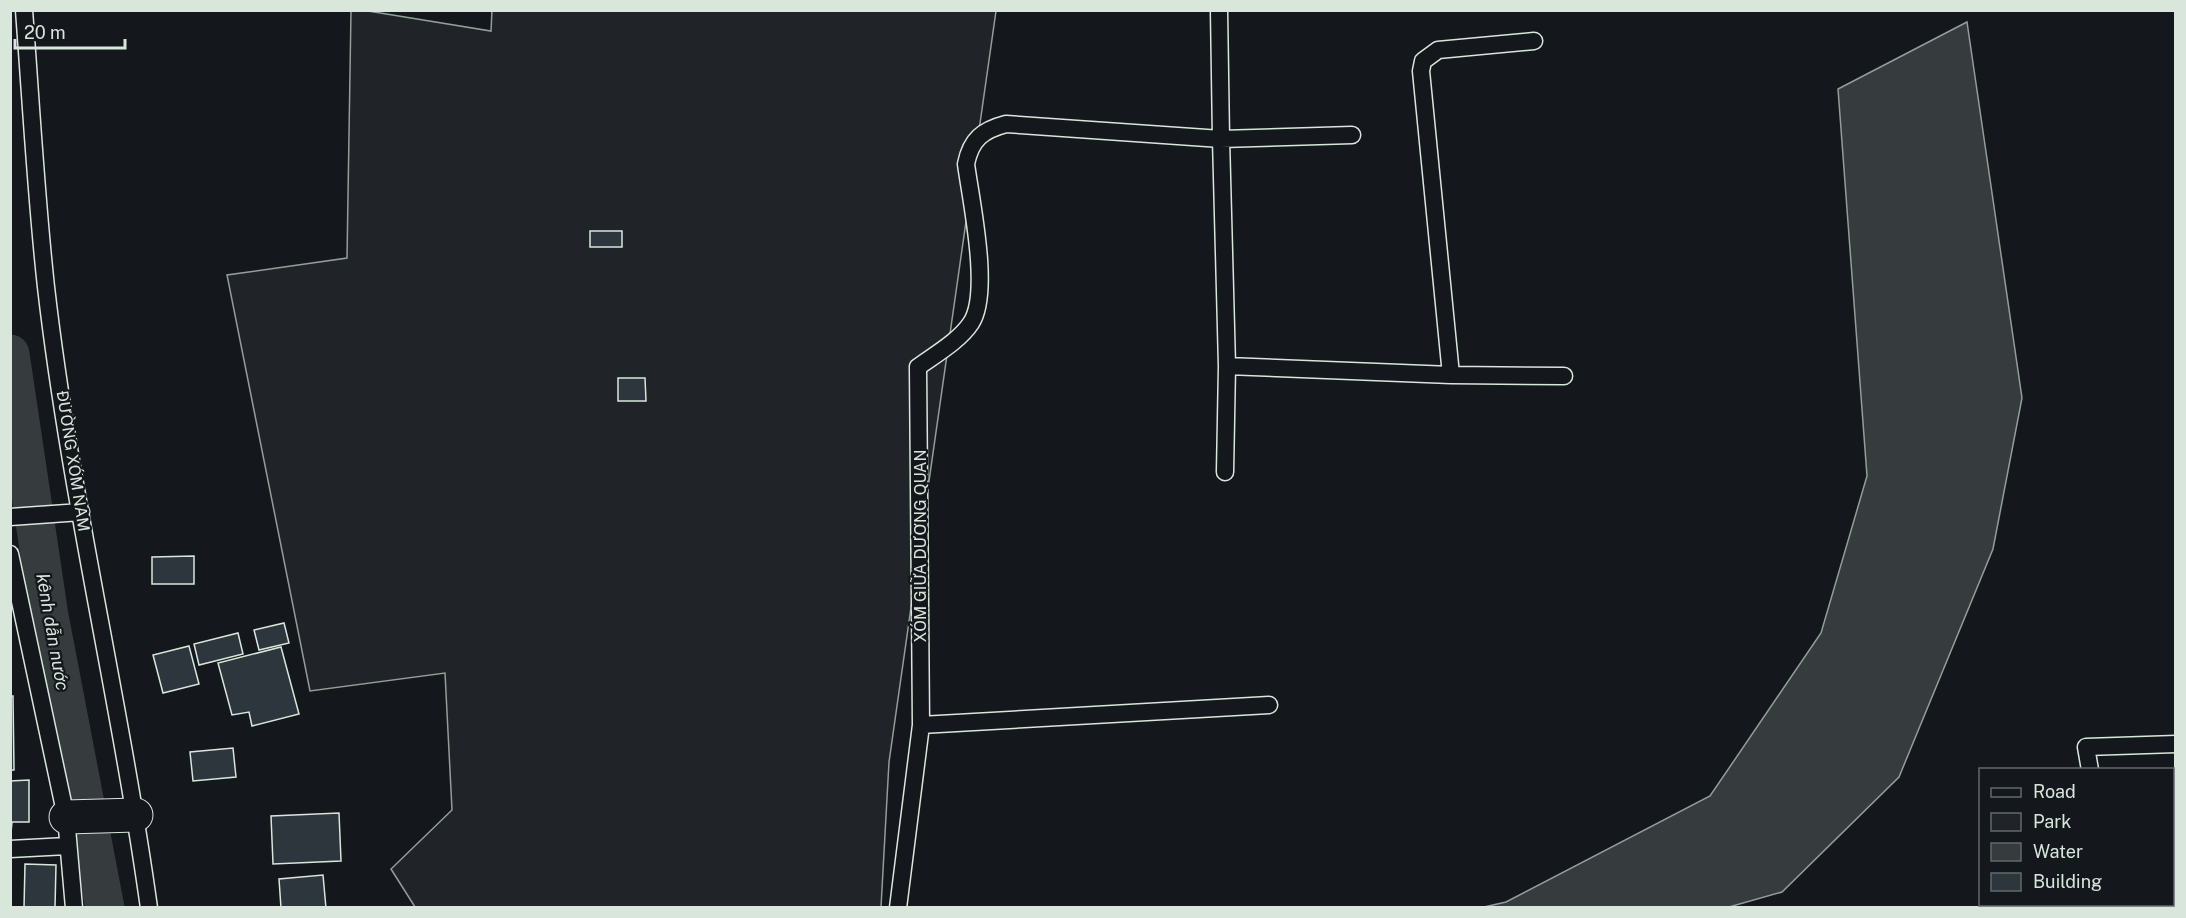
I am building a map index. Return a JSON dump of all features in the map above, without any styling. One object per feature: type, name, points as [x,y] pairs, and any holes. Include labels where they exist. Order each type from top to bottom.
[{"type":"street","points":[[67,832],[136,815]]},
{"type":"lane","name":"ĐƯỜNG XÓM NAM","points":[[24,10],[46,288],[81,512],[136,815],[149,908]]},
{"type":"lane","points":[[1219,10],[1227,366],[1225,472]]},
{"type":"lane","points":[[1451,375],[1421,71],[1423,61],[1438,50],[1533,41]]},
{"type":"lane","name":"XÓM GIỮA DƯƠNG QUAN","points":[[898,908],[921,725],[918,367],[960,336],[978,310],[981,286],[966,164],[970,148],[976,138],[989,129],[1006,124],[1221,139]]},
{"type":"lane","points":[[1221,139],[1352,135]]},
{"type":"lane","points":[[1227,366],[1451,375],[1564,376]]},
{"type":"lane","points":[[11,517],[51,516],[81,512]]},
{"type":"lane","points":[[10,554],[67,832],[74,908]]},
{"type":"lane","points":[[921,725],[1269,705]]},
{"type":"lane","points":[[2090,768],[2086,747],[2175,744]]},
{"type":"lane","points":[[10,849],[67,832]]},
{"type":"green space","points":[[492,10],[996,11],[889,762],[881,907],[415,907],[391,869],[452,810],[445,673],[310,691],[227,275],[347,258],[351,11],[368,11],[491,31]]},
{"type":"water","points":[[1967,22],[2022,398],[1993,549],[1899,777],[1782,892],[1729,907],[1484,907],[1506,902],[1710,796],[1821,633],[1867,476],[1838,89]]},
{"type":"building","points":[[590,231],[622,231],[622,247],[590,247]]},
{"type":"building","points":[[618,378],[645,378],[646,401],[618,401]]},
{"type":"building","points":[[194,556],[194,584],[152,584],[152,557]]},
{"type":"building","points":[[284,623],[289,643],[259,650],[254,630]]},
{"type":"building","points":[[238,633],[243,654],[199,665],[194,644]]},
{"type":"building","points":[[189,646],[199,684],[163,693],[153,655]]},
{"type":"building","points":[[281,647],[299,714],[252,726],[249,712],[232,715],[218,663]]},
{"type":"building","points":[[10,696],[13,696],[14,770],[10,770]]},
{"type":"building","points":[[233,748],[236,777],[193,781],[190,752]]},
{"type":"building","points":[[29,780],[29,822],[12,822],[10,843],[10,781]]},
{"type":"building","points":[[339,813],[341,861],[273,864],[271,816]]},
{"type":"building","points":[[25,864],[56,865],[55,908],[24,908]]},
{"type":"building","points":[[323,875],[326,908],[281,908],[279,879]]},
{"type":"waterway","name":"kênh dẫn nước","points":[[10,354],[49,616],[105,908]]}]
